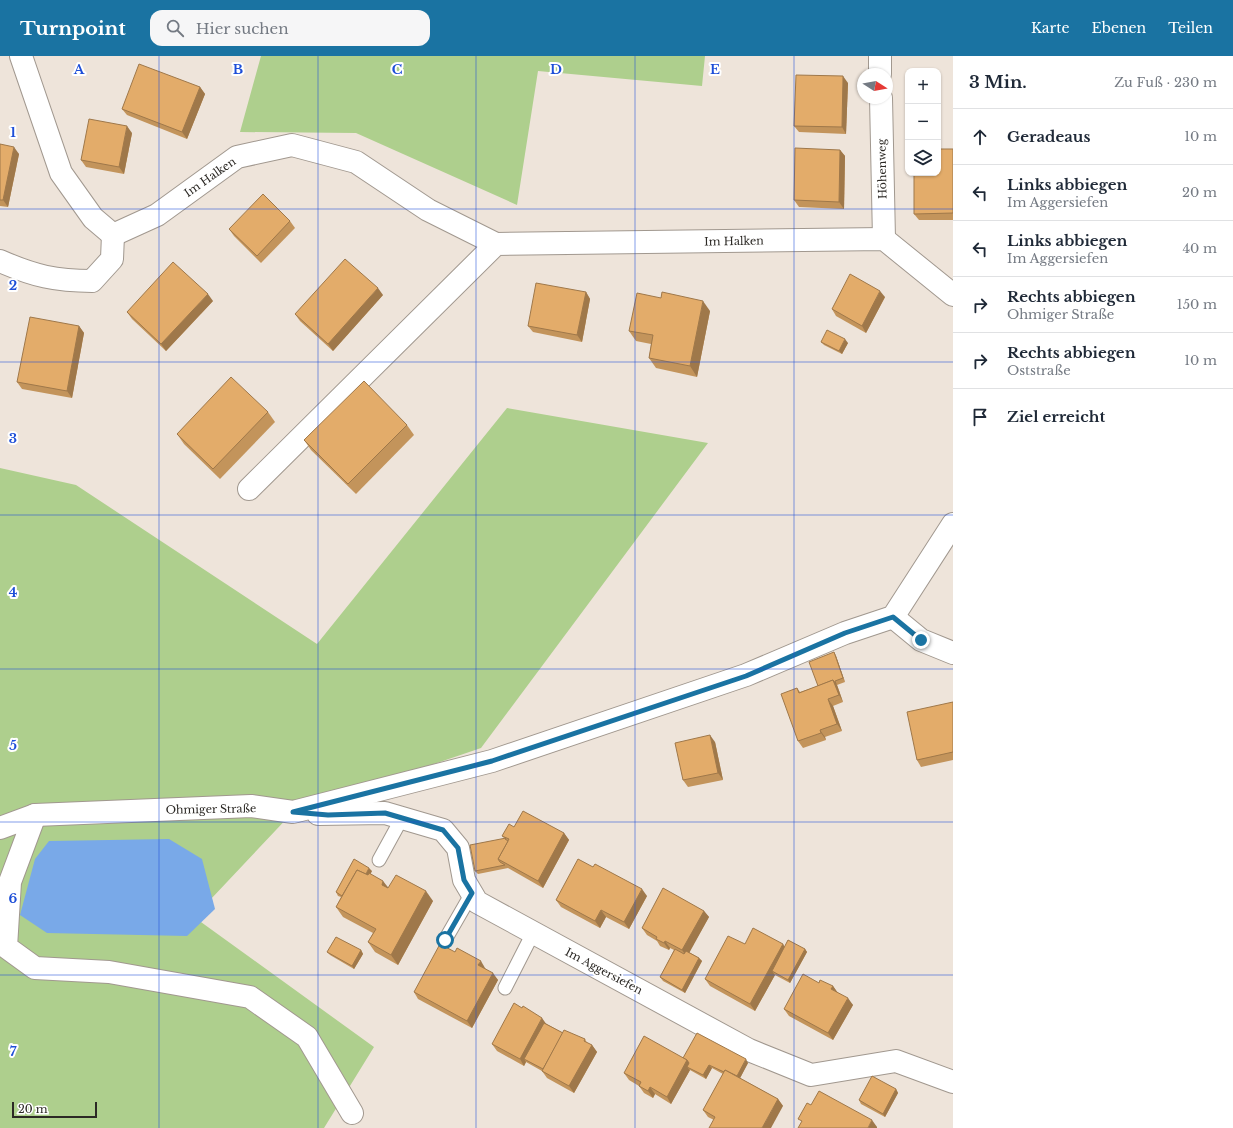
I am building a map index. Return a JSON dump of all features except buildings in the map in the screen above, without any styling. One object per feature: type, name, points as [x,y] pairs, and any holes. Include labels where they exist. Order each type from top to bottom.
[{"type":"street","points":[[0,260],[23,271],[62,281],[92,281],[112,259],[113,235],[93,218],[61,173],[21,56]]},
{"type":"street","points":[[880,56],[880,68]]},
{"type":"street","name":"Höhenweg","points":[[881,104],[884,239]]},
{"type":"street","name":"Im Halken","points":[[113,235],[157,215],[237,157],[292,145],[356,162],[428,210],[496,244],[884,239]]},
{"type":"street","points":[[884,239],[953,295]]},
{"type":"street","points":[[249,489],[496,244]]},
{"type":"street","points":[[953,524],[893,617],[921,640],[953,653]]},
{"type":"street","name":"Ohmiger Straße","points":[[0,828],[35,815],[251,806],[293,812],[492,761],[746,676],[845,633],[893,617]]},
{"type":"street","name":"Im Aggersiefen","points":[[293,812],[328,815],[385,813],[443,830],[458,848],[464,880],[477,902],[749,1050],[811,1075],[896,1061],[953,1082]]},
{"type":"street","points":[[35,815],[10,882],[6,947],[35,968],[109,972],[250,997],[307,1037],[352,1113]]},
{"type":"lane","points":[[379,860],[402,818]]},
{"type":"lane","points":[[445,940],[472,893]]},
{"type":"lane","points":[[505,988],[533,933]]},
{"type":"green space","points":[[261,56],[705,56],[702,86],[538,71],[517,205],[356,133],[240,132]]},
{"type":"green space","points":[[507,408],[708,443],[481,748],[293,812],[194,917],[374,1047],[324,1128],[0,1128],[0,468],[76,485],[317,644]]},
{"type":"water","points":[[169,839],[202,859],[215,909],[187,936],[47,933],[20,915],[35,859],[49,841]]},
{"type":"route","points":[[445,940],[472,893],[464,880],[458,848],[443,830],[385,813],[328,815],[293,812],[492,761],[746,676],[845,633],[893,617],[921,640]]}]
